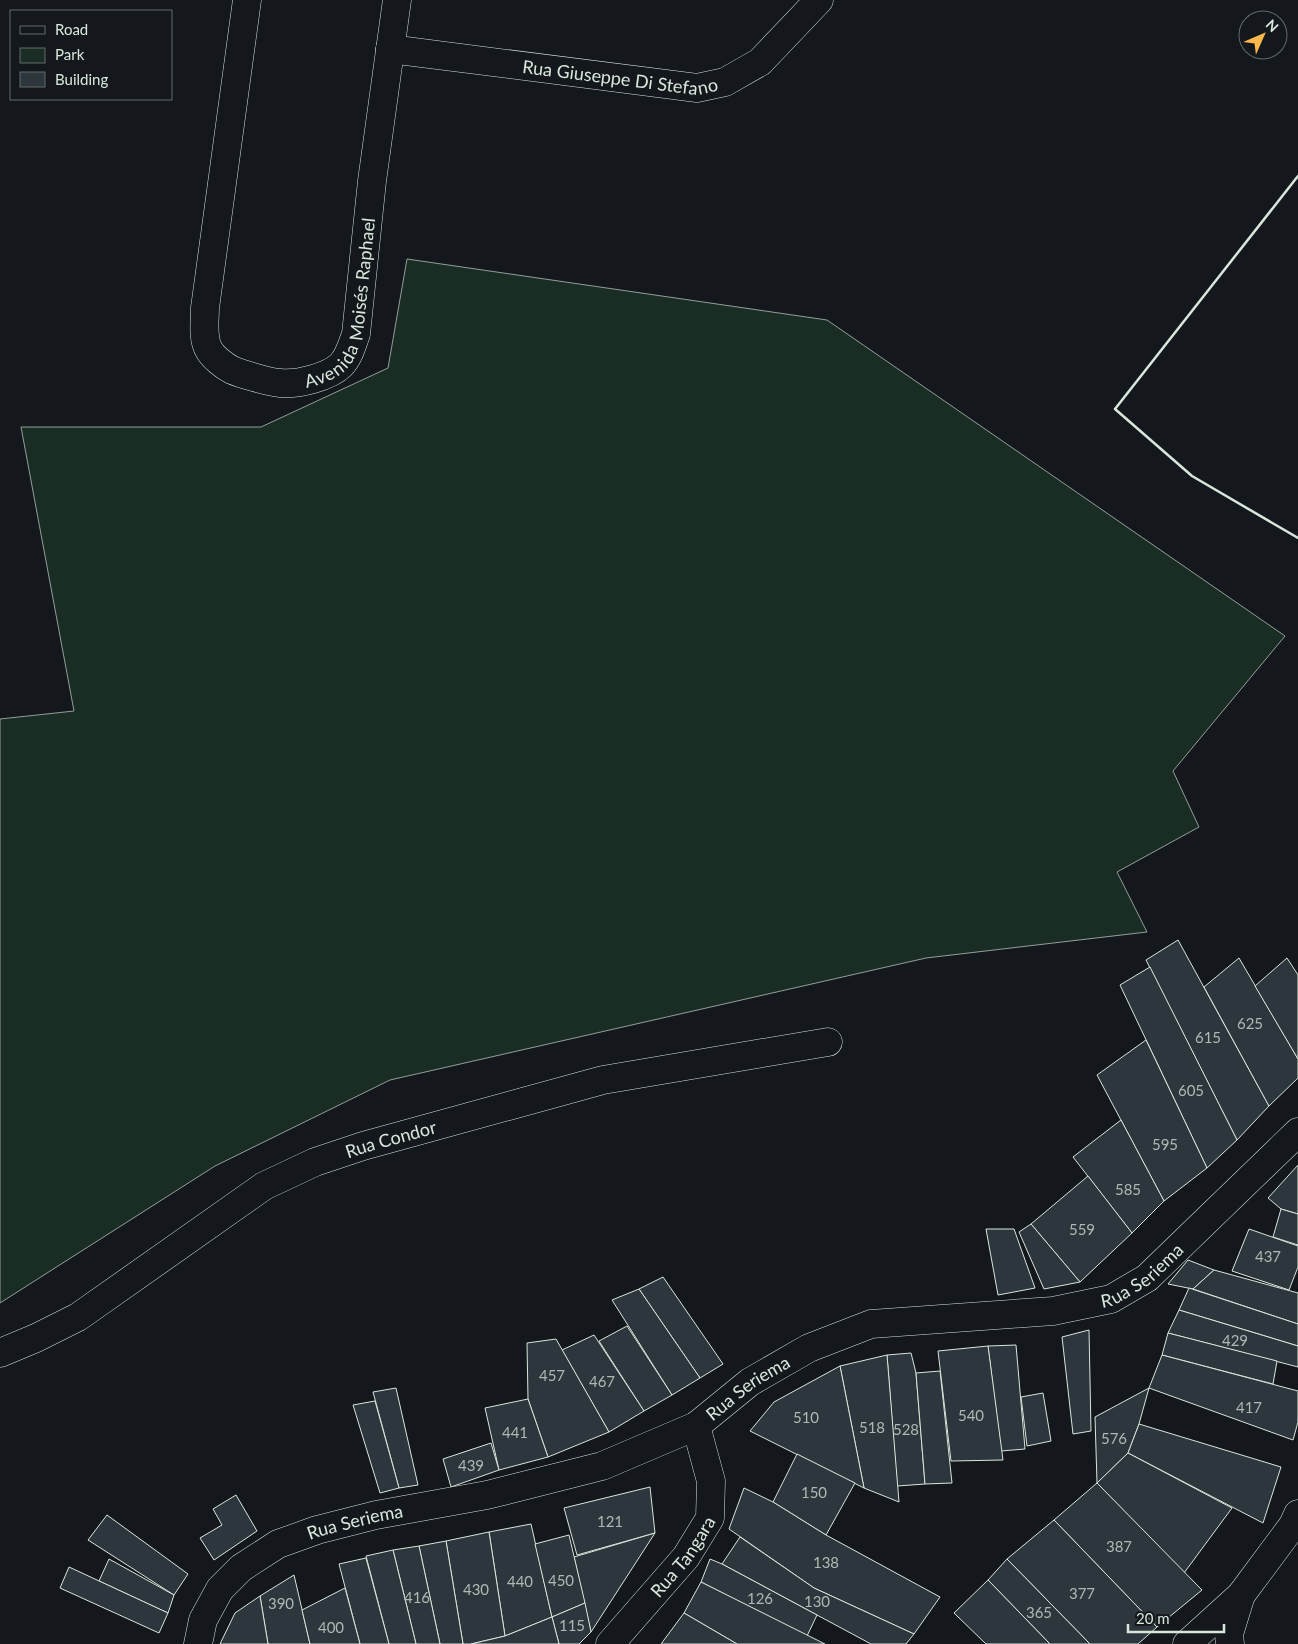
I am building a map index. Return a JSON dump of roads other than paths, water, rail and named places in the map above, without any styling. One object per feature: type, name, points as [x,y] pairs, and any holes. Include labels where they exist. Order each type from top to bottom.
[{"type":"street","name":"Avenida Moisés Raphael","points":[[246,0],[205,308],[204,333],[208,349],[231,370],[280,383],[314,380],[331,372],[341,365],[349,354],[356,334],[372,181],[397,0]]},
{"type":"street","name":"Rua Giuseppe Di Stefano","points":[[390,49],[697,88],[725,82],[760,62],[819,0]]},
{"type":"street","name":"Rua Condor","points":[[0,1353],[78,1317],[264,1186],[315,1162],[363,1146],[603,1080],[828,1042]]},
{"type":"street","name":"Rua Seriema","points":[[198,1644],[203,1620],[220,1589],[241,1568],[278,1544],[317,1530],[376,1515],[487,1495],[602,1466],[696,1426],[758,1377],[809,1348],[871,1324],[1054,1311],[1111,1299],[1147,1278],[1298,1132]]},
{"type":"street","name":"Rua Tangara","points":[[610,1644],[686,1557],[710,1518],[712,1481],[696,1426]]},
{"type":"street","points":[[1187,1644],[1241,1595],[1293,1525],[1298,1514]]},
{"type":"street","points":[[1230,1644],[1229,1634],[1241,1595]]}]
